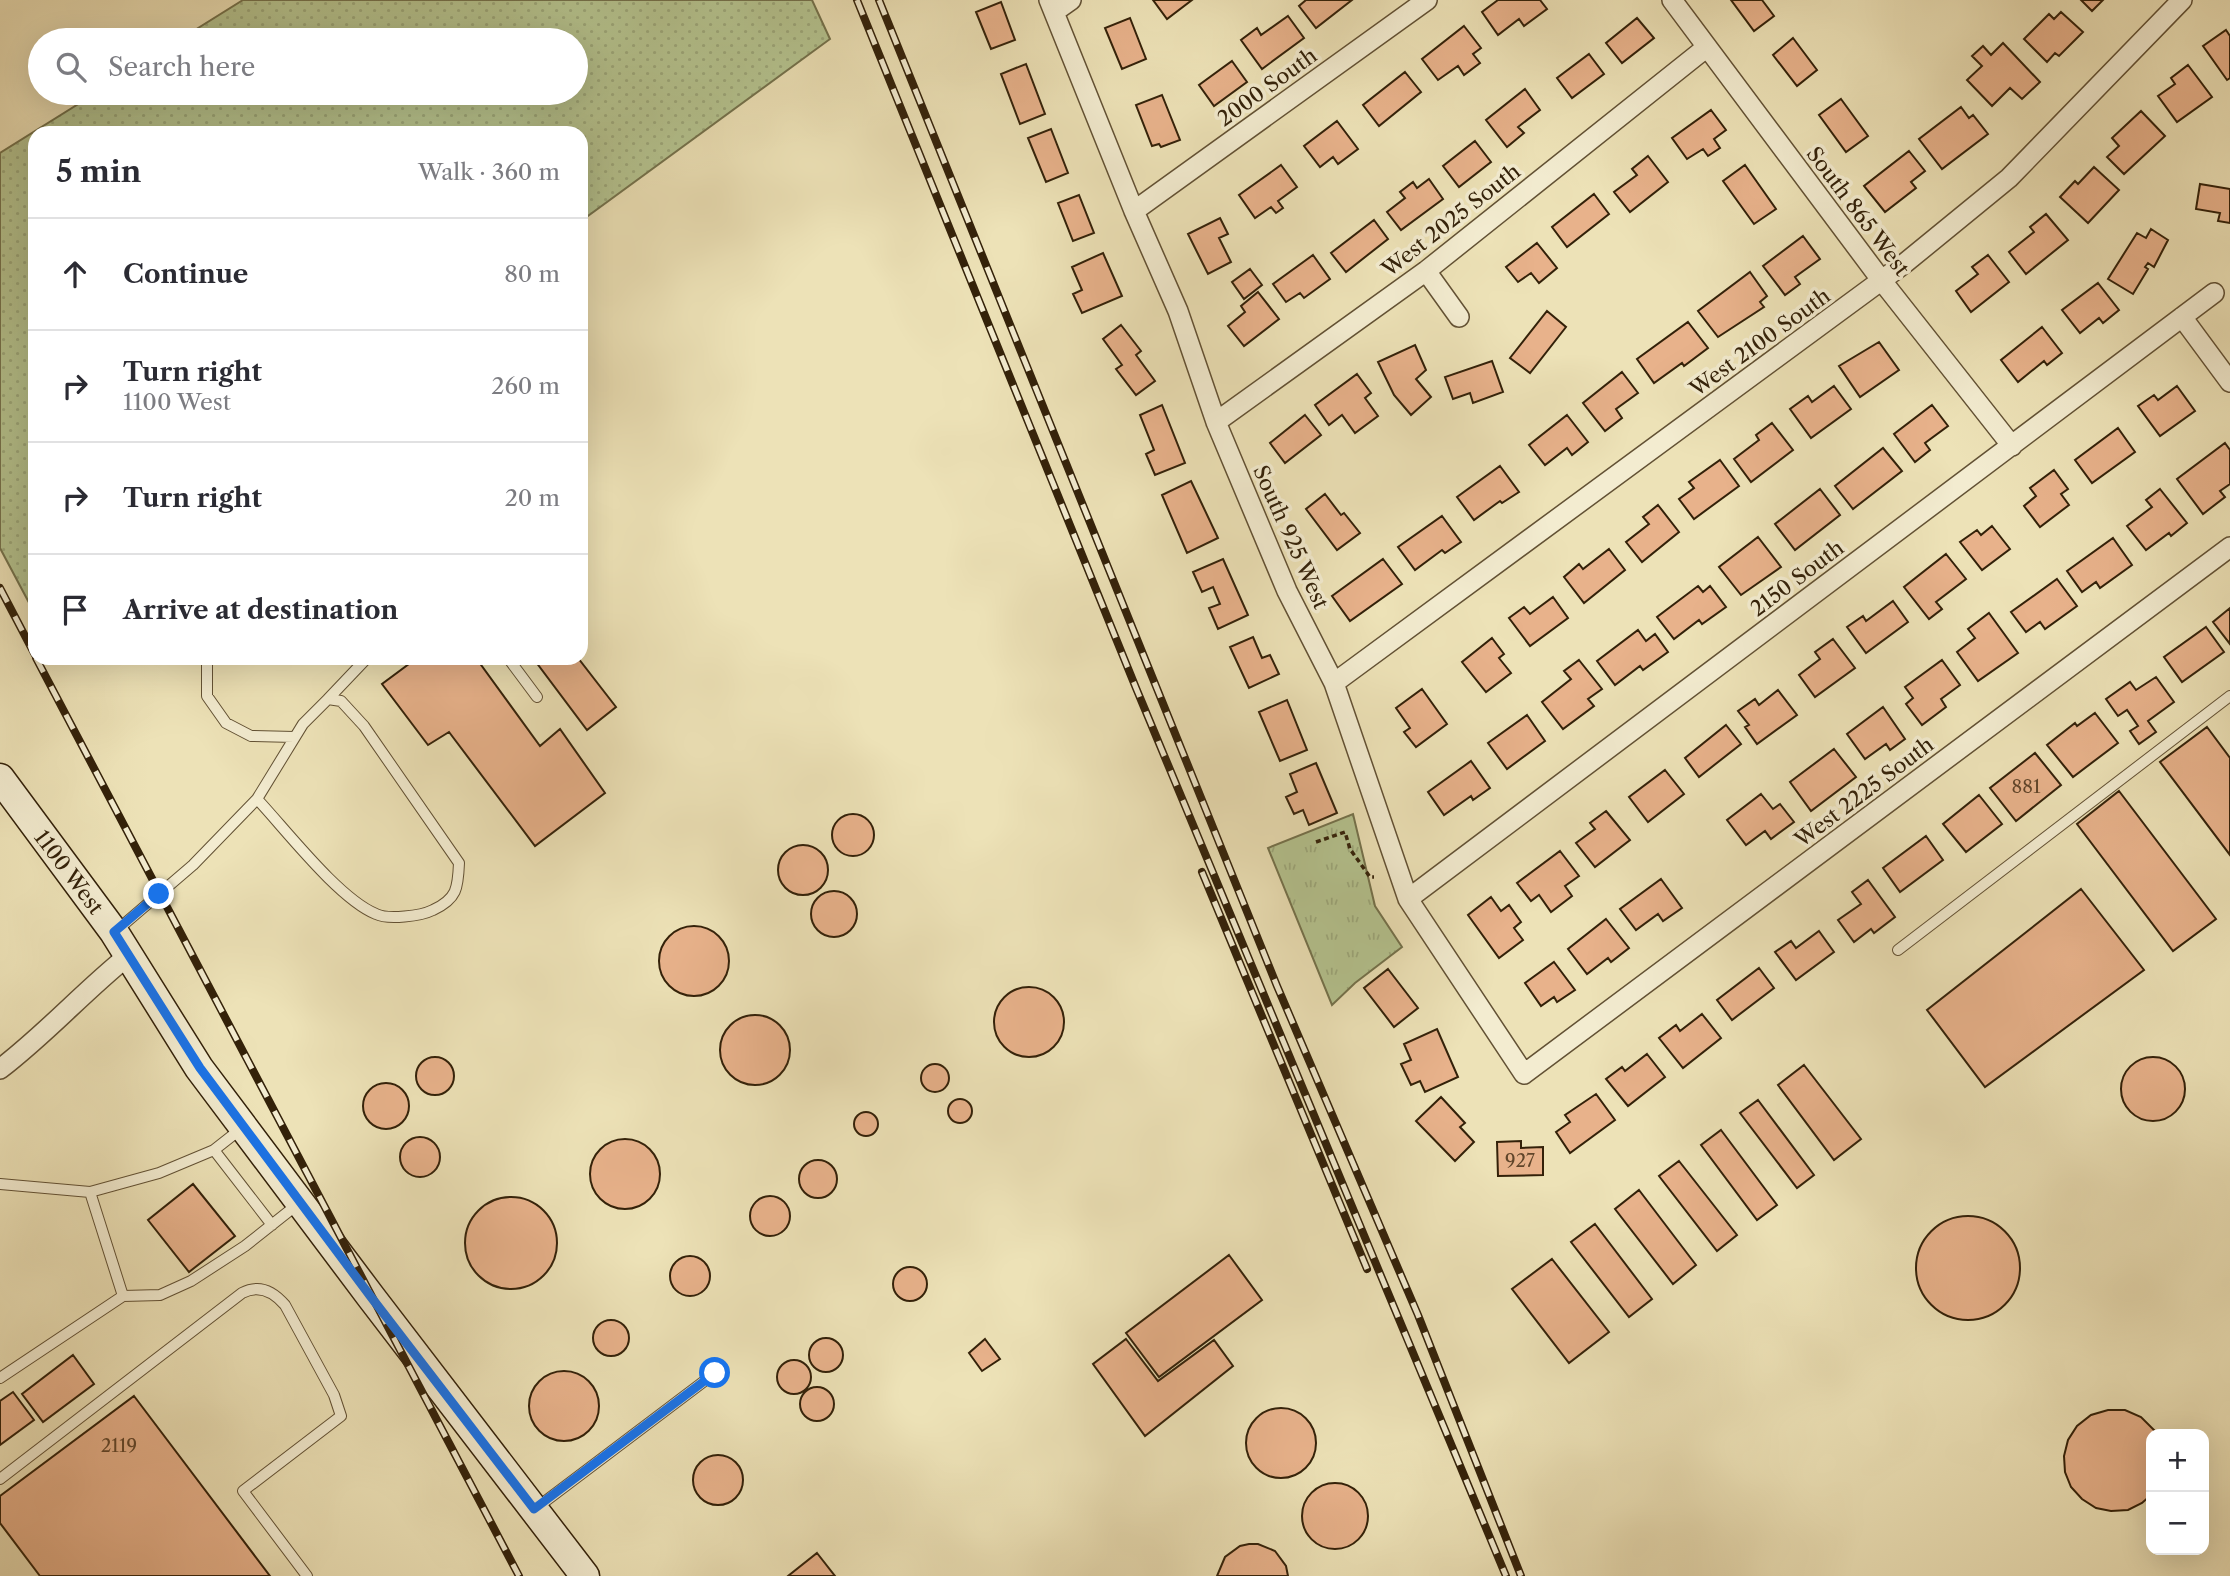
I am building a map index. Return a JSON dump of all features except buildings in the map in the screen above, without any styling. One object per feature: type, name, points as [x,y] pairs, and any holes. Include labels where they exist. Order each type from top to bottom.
[{"type":"street","points":[[1051,6],[1071,0]]},
{"type":"street","name":"2000 South","points":[[1134,211],[1427,0]]},
{"type":"street","name":"South 865 West","points":[[1672,0],[1882,281],[2012,446]]},
{"type":"street","name":"West 2100 South","points":[[1334,683],[1882,281],[2009,178],[2182,0]]},
{"type":"street","name":"South 925 West","points":[[1051,6],[1134,211],[1178,311],[1216,422],[1287,591],[1334,683],[1408,899],[1524,1074]]},
{"type":"street","name":"West 2025 South","points":[[1216,422],[1426,271],[1707,47]]},
{"type":"street","points":[[1426,271],[1459,317]]},
{"type":"street","name":"2150 South","points":[[1408,899],[2214,293]]},
{"type":"street","points":[[2182,317],[2230,382]]},
{"type":"street","name":"West 2225 South","points":[[1524,1074],[2230,547]]},
{"type":"street","name":"1100 West","points":[[0,778],[122,944],[186,1048],[243,1127],[585,1576]]},
{"type":"street","points":[[0,1069],[32,1044],[85,991],[122,944]]},
{"type":"lane","points":[[206,665],[207,696],[226,723],[251,736],[294,737]]},
{"type":"lane","points":[[122,944],[257,799],[303,724],[360,665]]},
{"type":"lane","points":[[513,665],[537,697]]},
{"type":"lane","points":[[1898,950],[2230,696]]},
{"type":"lane","points":[[257,799],[345,895],[377,915],[421,915],[447,903],[458,886],[459,863],[364,726],[341,701],[328,699]]},
{"type":"lane","points":[[0,1184],[90,1192],[159,1173],[214,1150],[243,1127]]},
{"type":"lane","points":[[214,1150],[272,1224]]},
{"type":"lane","points":[[90,1192],[123,1296]]},
{"type":"lane","points":[[0,1378],[123,1296],[160,1294],[191,1281],[245,1246],[301,1202]]},
{"type":"lane","points":[[0,1479],[232,1300],[250,1289],[269,1291],[278,1296],[285,1305],[334,1395],[341,1416],[243,1491],[307,1576]]},
{"type":"lane","points":[[534,1509],[715,1373]]},
{"type":"path","points":[[1316,842],[1345,832],[1350,849],[1370,877],[1374,877]]},
{"type":"green space","points":[[243,0],[812,0],[830,39],[588,216],[588,126],[43,126],[77,105],[588,105],[588,28],[198,28]]},
{"type":"green space","points":[[28,136],[28,601],[0,548],[0,153]]},
{"type":"green space","points":[[1353,814],[1375,906],[1402,947],[1355,983],[1332,1005],[1268,848]]},
{"type":"railway","points":[[857,0],[1136,688],[1506,1576]]},
{"type":"railway","points":[[879,0],[1277,986],[1418,1315],[1521,1576]]},
{"type":"railway","points":[[0,588],[28,642]]},
{"type":"railway","points":[[40,665],[519,1576]]},
{"type":"railway","points":[[1202,872],[1367,1269]]},
{"type":"route","points":[[159,894],[114,932],[200,1068],[534,1509],[715,1373]]}]
